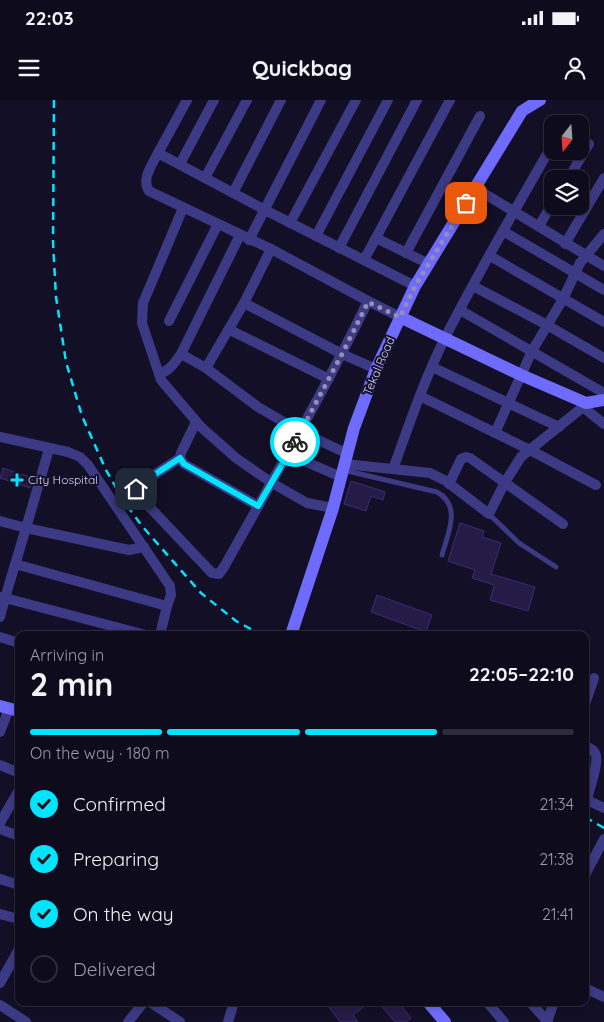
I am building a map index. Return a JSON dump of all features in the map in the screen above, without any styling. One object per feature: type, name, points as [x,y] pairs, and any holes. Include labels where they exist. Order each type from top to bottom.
[{"type":"main road","name":"Tekal Road","points":[[292,631],[376,369],[400,317],[415,286],[522,111],[540,100]]},
{"type":"main road","points":[[400,317],[585,405],[604,400]]},
{"type":"main road","points":[[431,1006],[445,1022]]},
{"type":"street","points":[[187,100],[146,178],[145,185],[149,191],[271,249],[368,302],[400,317]]},
{"type":"street","points":[[180,164],[214,100]]},
{"type":"street","points":[[205,178],[247,100]]},
{"type":"street","points":[[233,193],[281,100]]},
{"type":"street","points":[[159,374],[166,372],[181,354],[245,238],[265,210],[321,100]]},
{"type":"street","points":[[290,223],[356,100]]},
{"type":"street","points":[[316,236],[388,100]]},
{"type":"street","points":[[339,248],[417,100]]},
{"type":"street","points":[[364,260],[450,100]]},
{"type":"street","points":[[406,252],[480,116]]},
{"type":"street","points":[[158,153],[415,286]]},
{"type":"street","points":[[393,469],[420,396],[445,338],[544,159]]},
{"type":"street","points":[[565,244],[604,178]]},
{"type":"street","points":[[475,188],[604,266]]},
{"type":"street","points":[[184,208],[143,303],[142,323],[161,380],[196,422],[236,458],[272,483],[307,503],[333,508]]},
{"type":"street","points":[[539,226],[546,215]]},
{"type":"street","points":[[169,321],[218,224]]},
{"type":"street","points":[[503,231],[604,290]]},
{"type":"street","points":[[495,433],[507,402],[532,351],[563,298],[575,272],[586,255],[604,234]]},
{"type":"street","points":[[376,238],[429,264]]},
{"type":"street","points":[[206,368],[230,330],[271,249]]},
{"type":"street","points":[[490,256],[604,322]]},
{"type":"street","points":[[473,286],[604,358]]},
{"type":"street","points":[[196,422],[180,458],[140,484],[136,489],[139,496],[212,574],[219,574],[301,432],[368,302]]},
{"type":"street","points":[[244,303],[342,354],[376,369]]},
{"type":"street","points":[[460,310],[604,393]]},
{"type":"street","points":[[230,330],[329,379]]},
{"type":"street","points":[[181,354],[206,368],[258,406],[301,432],[344,466]]},
{"type":"street","points":[[432,367],[559,427]]},
{"type":"street","points":[[420,396],[596,485]]},
{"type":"street","points":[[288,454],[344,466],[430,473],[449,484],[489,514],[505,482],[521,457],[585,405],[604,424]]},
{"type":"street","points":[[0,437],[68,452],[80,457],[88,465],[158,565],[170,586],[171,595],[161,631]]},
{"type":"street","points":[[0,617],[2,598],[15,564],[49,449]]},
{"type":"street","points":[[180,458],[184,464],[258,506]]},
{"type":"street","points":[[449,484],[461,459],[470,458],[563,524]]},
{"type":"street","points":[[0,521],[129,550],[144,547]]},
{"type":"street","points":[[15,564],[167,606]]},
{"type":"street","points":[[2,598],[130,631]]},
{"type":"street","points":[[0,637],[15,642]]},
{"type":"street","points":[[589,692],[594,678]]},
{"type":"street","points":[[0,732],[9,709]]},
{"type":"street","points":[[589,748],[596,754],[596,762],[589,788]]},
{"type":"street","points":[[0,765],[15,771]]},
{"type":"street","points":[[0,823],[15,797]]},
{"type":"street","points":[[589,800],[604,808]]},
{"type":"street","points":[[0,829],[15,835]]},
{"type":"street","points":[[589,867],[604,838]]},
{"type":"street","points":[[0,879],[15,884]]},
{"type":"street","points":[[0,914],[15,918]]},
{"type":"street","points":[[0,983],[3,972],[15,954]]},
{"type":"street","points":[[589,990],[604,996]]},
{"type":"street","points":[[0,1005],[26,1022]]},
{"type":"street","points":[[128,1022],[141,1006]]},
{"type":"street","points":[[156,1006],[180,1022]]},
{"type":"street","points":[[228,1022],[233,1006]]},
{"type":"street","points":[[490,1006],[504,1022]]},
{"type":"street","points":[[534,1006],[548,1022]]},
{"type":"street","points":[[548,1022],[553,1006]]},
{"type":"lane","points":[[344,466],[443,495],[448,500],[453,512],[442,555]]},
{"type":"lane","points":[[489,514],[519,543],[556,567]]},
{"type":"building","points":[[3,468],[33,478],[30,488],[0,478]]},
{"type":"building","points":[[351,481],[385,492],[383,500],[371,496],[366,511],[344,504]]},
{"type":"building","points":[[460,523],[484,531],[482,537],[501,543],[491,574],[535,587],[528,611],[490,600],[494,585],[472,578],[475,570],[448,561]]},
{"type":"building","points":[[377,595],[432,615],[426,631],[423,631],[371,612]]},
{"type":"building","points":[[365,1006],[353,1015],[358,1022],[340,1022],[329,1007]]},
{"type":"building","points":[[381,1006],[401,1006],[411,1018],[406,1022],[395,1022]]},
{"type":"railway","points":[[54,100],[53,242],[56,297],[66,362],[82,416],[106,470],[123,500],[142,526],[201,593],[236,621],[255,631]]},
{"type":"railway","points":[[589,819],[604,828]]},
{"type":"way so far","points":[[295,442],[368,302],[400,317],[415,286],[466,203]]},
{"type":"place","name":"City Hospital","points":[[17,480]]},
{"type":"route","points":[[136,489],[140,484],[180,458],[184,464],[258,506],[295,442]]}]
